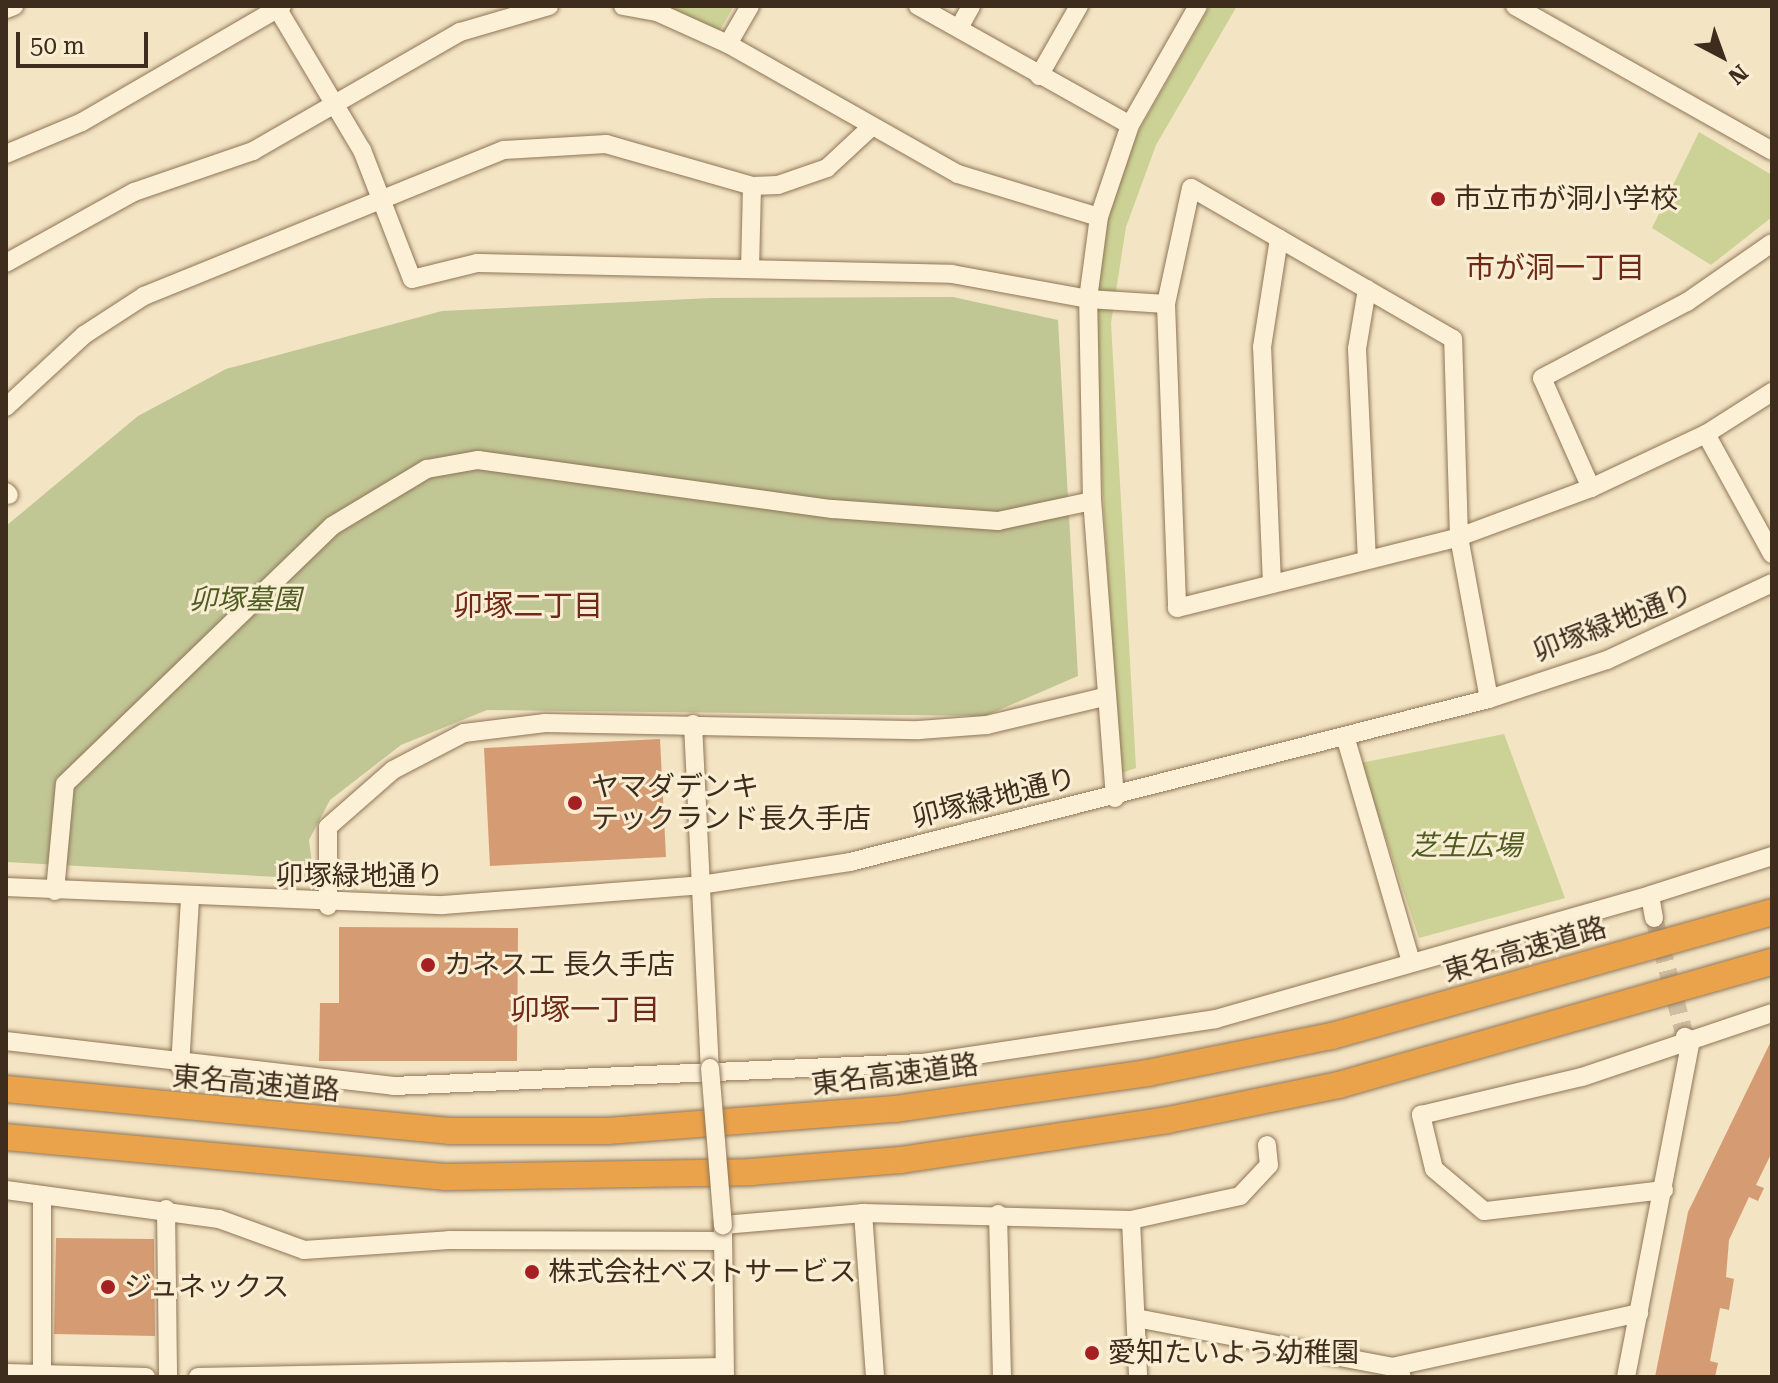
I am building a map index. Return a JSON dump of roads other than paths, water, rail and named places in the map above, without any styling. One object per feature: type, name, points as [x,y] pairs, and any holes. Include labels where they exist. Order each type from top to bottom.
[{"type":"highway","name":"東名高速道路","points":[[6,1089],[449,1131],[608,1131],[851,1114],[1148,1073],[1332,1036],[1772,912]]},
{"type":"highway","points":[[6,1137],[445,1177],[751,1172],[901,1160],[1168,1120],[1339,1085],[1772,962]]},
{"type":"street","points":[[6,9],[14,6]]},
{"type":"street","points":[[6,263],[134,192],[253,151],[460,32],[549,6]]},
{"type":"street","points":[[623,6],[657,12],[728,44],[870,128],[958,174],[1099,217]]},
{"type":"street","points":[[728,44],[750,6]]},
{"type":"street","points":[[918,6],[1130,125]]},
{"type":"street","points":[[959,28],[971,6]]},
{"type":"street","points":[[1039,76],[1079,6]]},
{"type":"street","points":[[1115,798],[1104,697],[1092,501],[1088,299],[1099,217],[1130,125],[1198,6]]},
{"type":"street","points":[[1515,6],[1772,151]]},
{"type":"street","points":[[6,154],[82,122],[279,7],[385,199],[412,279],[477,263],[952,274],[1088,299],[1166,304]]},
{"type":"street","points":[[6,407],[84,335],[144,296],[504,150],[569,141],[629,149],[752,186],[827,168],[870,128]]},
{"type":"street","points":[[750,269],[752,186]]},
{"type":"street","points":[[1489,699],[1459,537],[1453,339],[1191,188],[1166,304],[1177,608],[1459,537],[1591,488],[1706,434],[1772,392]]},
{"type":"street","points":[[1272,584],[1262,347],[1279,238]]},
{"type":"street","points":[[1591,488],[1542,378],[1665,315],[1772,243]]},
{"type":"street","points":[[1367,289],[1357,349],[1367,558]]},
{"type":"street","points":[[1706,434],[1772,554]]},
{"type":"street","points":[[55,891],[65,784],[332,526],[427,469],[478,460],[833,509],[998,521],[1092,501]]},
{"type":"street","name":"卯塚緑地通り","points":[[6,887],[328,906],[552,900],[700,885],[850,862],[1115,798],[1489,699],[1607,660],[1772,583]]},
{"type":"street","points":[[328,906],[328,827],[375,782],[425,751],[504,726],[693,724],[919,730],[987,725],[1104,697]]},
{"type":"street","points":[[198,1377],[725,1372],[723,1233],[710,1068],[693,724]]},
{"type":"street","points":[[1345,736],[1411,961]]},
{"type":"street","points":[[6,1041],[180,1067],[393,1086],[1033,1052],[1216,1019],[1650,895],[1772,856]]},
{"type":"street","points":[[1650,895],[1654,918]]},
{"type":"street","points":[[180,1067],[190,900]]},
{"type":"street","points":[[1664,1190],[1484,1211],[1434,1169],[1421,1115],[1582,1077],[1688,1038],[1772,1013]]},
{"type":"street","points":[[1626,1377],[1664,1190],[1688,1038]]},
{"type":"street","points":[[6,1190],[166,1209],[250,1227],[304,1250],[449,1240],[723,1233],[863,1213],[998,1214],[1131,1220],[1240,1196],[1269,1165],[1267,1145]]},
{"type":"street","points":[[42,1195],[42,1374]]},
{"type":"street","points":[[166,1209],[168,1377]]},
{"type":"street","points":[[863,1213],[875,1377]]},
{"type":"street","points":[[998,1214],[1002,1377]]},
{"type":"street","points":[[1131,1220],[1138,1377]]},
{"type":"street","points":[[1136,1318],[1397,1372],[1639,1313]]},
{"type":"street","points":[[6,1373],[146,1377]]},
{"type":"tunnel","points":[[1654,918],[1685,1037]]},
{"type":"place","name":"市立市が洞小学校","points":[[1438,199]]},
{"type":"place","name":"ヤマダデンキ テックランド長久手店","points":[[575,803]]},
{"type":"place","name":"カネスエ 長久手店","points":[[428,965]]},
{"type":"place","name":"株式会社ベストサービス","points":[[532,1272]]},
{"type":"place","name":"ジュネックス","points":[[108,1287]]},
{"type":"place","name":"愛知たいよう幼稚園","points":[[1092,1353]]},
{"type":"district","name":"市が洞一丁目","points":[[1555,268]]},
{"type":"district","name":"卯塚二丁目","points":[[528,606]]},
{"type":"district","name":"卯塚一丁目","points":[[585,1010]]},
{"type":"park label","name":"卯塚墓園","points":[[245,600]]},
{"type":"park label","name":"芝生広場","points":[[1466,846]]}]
